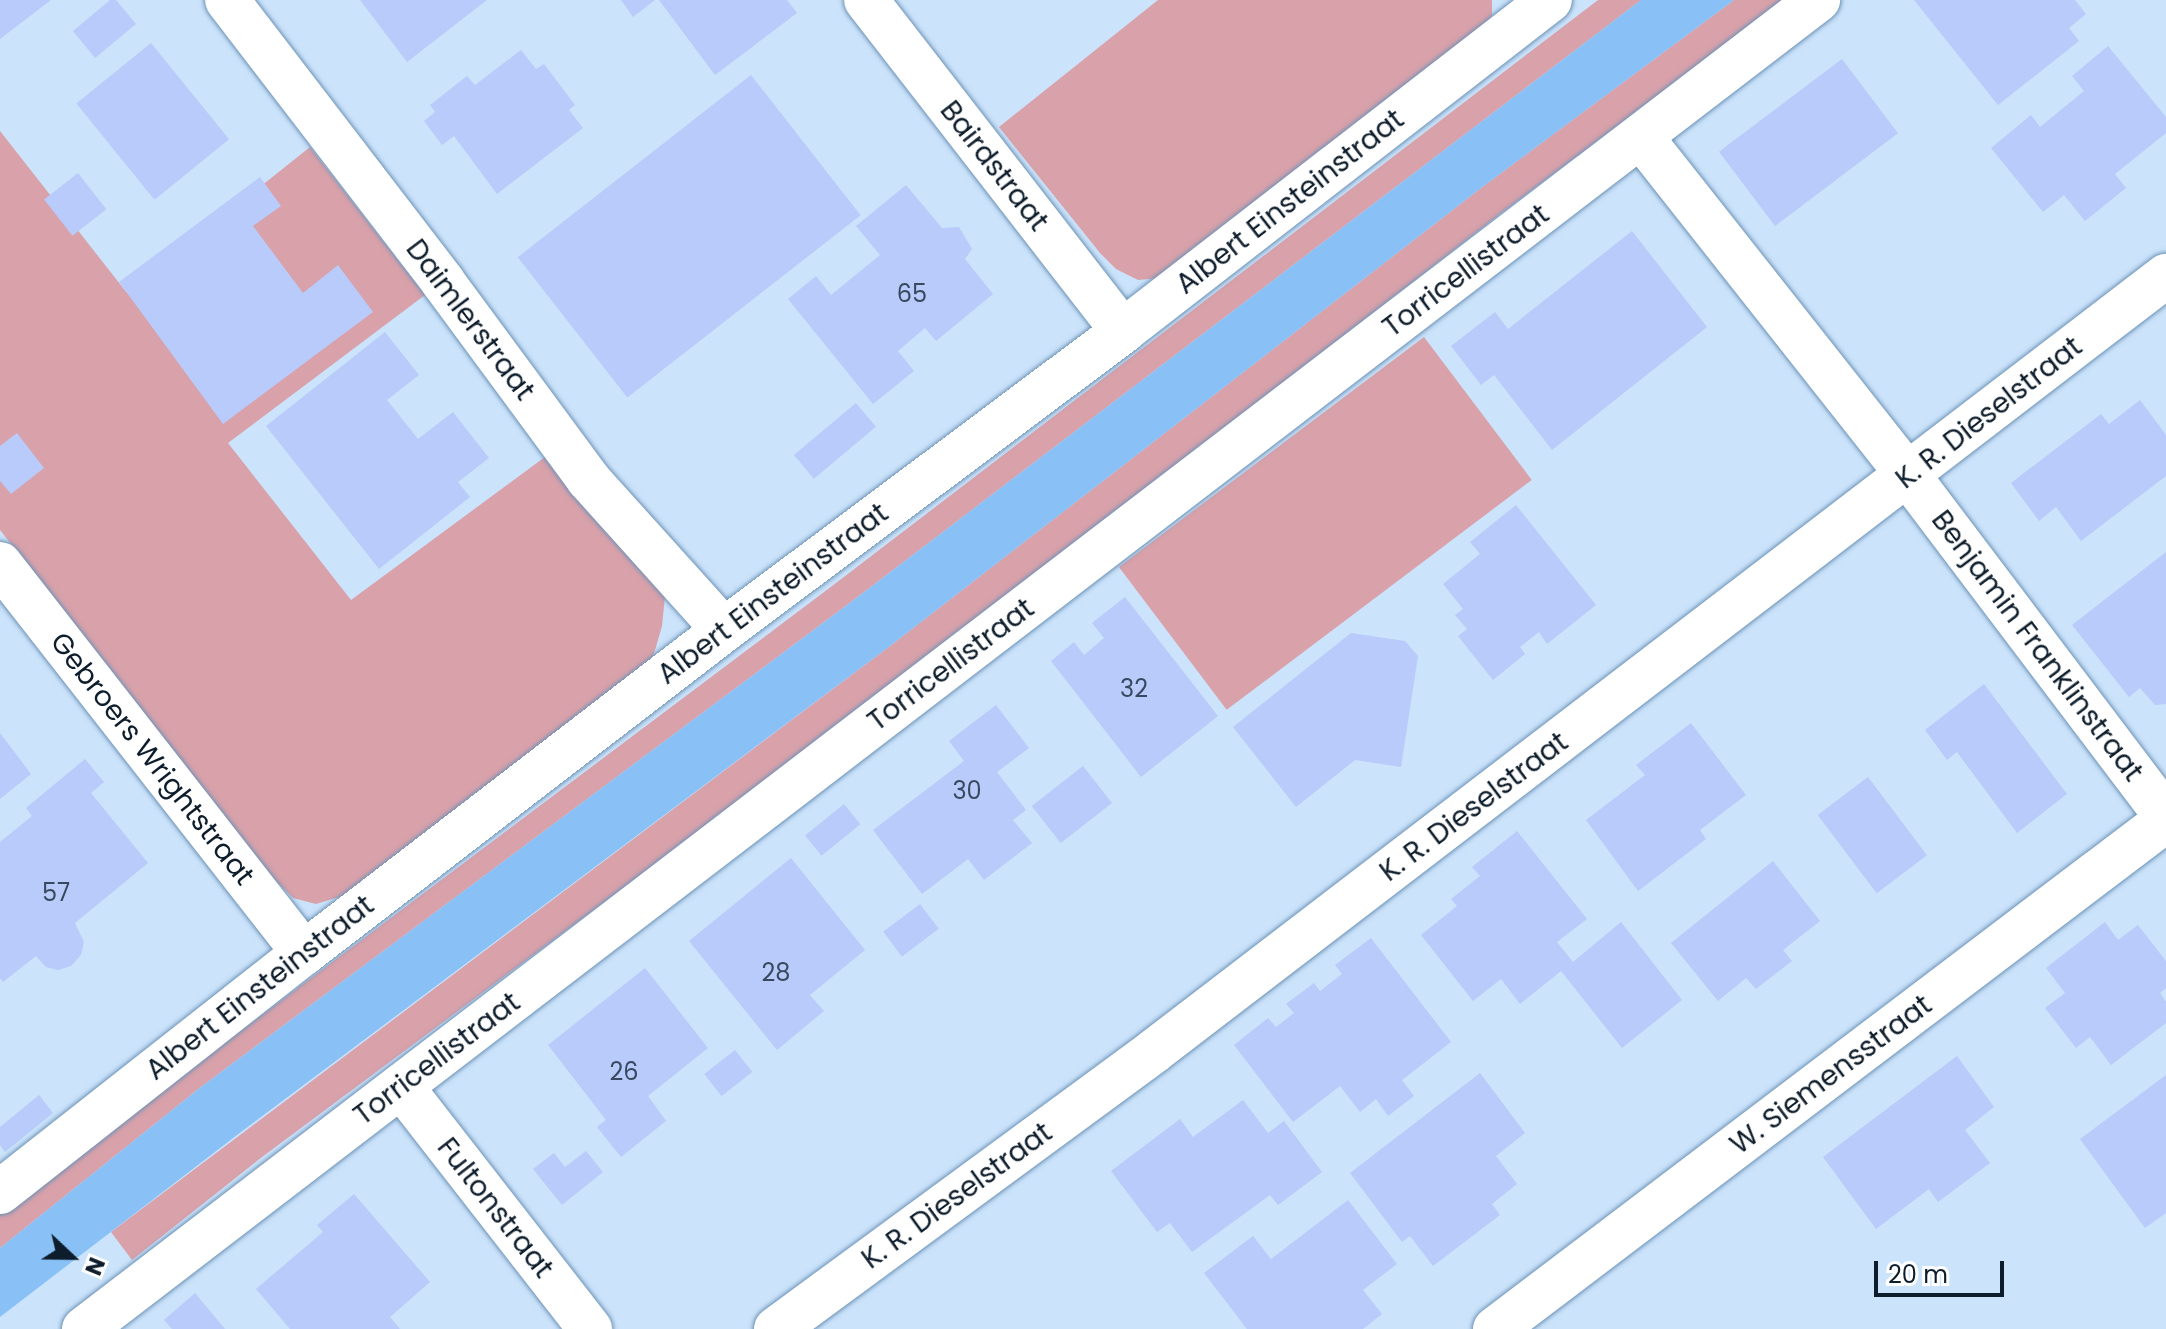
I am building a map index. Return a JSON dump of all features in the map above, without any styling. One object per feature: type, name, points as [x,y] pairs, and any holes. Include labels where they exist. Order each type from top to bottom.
[{"type":"street","name":"Daimlerstraat","points":[[227,0],[443,282],[588,479],[724,630]]},
{"type":"street","name":"Bairdstraat","points":[[866,0],[1123,331]]},
{"type":"street","name":"Torricellistraat","points":[[84,1329],[1818,0]]},
{"type":"street","name":"Albert Einsteinstraat","points":[[0,1192],[304,953],[724,630],[1123,331],[1548,1]]},
{"type":"street","name":"Benjamin Franklinstraat","points":[[1641,137],[1908,475],[2166,818]]},
{"type":"street","name":"K. R. Dieselstraat","points":[[776,1329],[1154,1051],[2166,276]]},
{"type":"street","name":"Gebroers Wrightstraat","points":[[0,564],[304,953]]},
{"type":"street","name":"W. Siemensstraat","points":[[1495,1329],[2166,818]]},
{"type":"street","name":"Fultonstraat","points":[[401,1086],[590,1329]]},
{"type":"shaded area","points":[[1158,0],[1492,0],[1492,16],[1473,41],[1160,278],[1138,280],[1116,269],[1100,253],[999,127]]},
{"type":"shaded area","points":[[1598,0],[1641,0],[855,599],[201,1087],[0,1248],[0,1212],[836,583]]},
{"type":"shaded area","points":[[1734,0],[1785,0],[1500,214],[912,673],[262,1157],[132,1260],[111,1232],[890,646],[1481,188]]},
{"type":"shaded area","points":[[0,131],[127,293],[310,147],[425,295],[228,443],[351,600],[545,457],[665,596],[662,626],[653,657],[342,896],[316,904],[293,898],[270,875],[0,530]]},
{"type":"shaded area","points":[[1424,337],[1532,480],[1227,710],[1119,567]]},
{"type":"water","points":[[1641,0],[1734,0],[1481,188],[890,646],[241,1132],[0,1317],[0,1248],[201,1087],[855,599]]},
{"type":"building","points":[[0,0],[51,0],[0,39]]},
{"type":"building","points":[[110,0],[116,0],[136,24],[95,58],[73,31]]},
{"type":"building","points":[[360,0],[487,0],[407,62]]},
{"type":"building","points":[[621,0],[655,0],[633,17]]},
{"type":"building","points":[[659,0],[787,0],[797,13],[715,75]]},
{"type":"building","points":[[1914,0],[2075,0],[2086,14],[2069,28],[2079,41],[1998,105]]},
{"type":"building","points":[[151,43],[229,139],[154,200],[76,103]]},
{"type":"building","points":[[2108,46],[2166,117],[2166,133],[2115,174],[2126,188],[2085,221],[2064,195],[2043,212],[1991,148],[2031,115],[2040,127],[2084,91],[2072,76]]},
{"type":"building","points":[[521,50],[536,69],[544,64],[575,105],[569,110],[583,128],[497,194],[454,136],[442,145],[424,121],[435,112],[430,105],[467,76],[475,85]]},
{"type":"building","points":[[1842,59],[1898,133],[1775,226],[1719,152]]},
{"type":"building","points":[[751,75],[861,215],[627,398],[518,257]]},
{"type":"building","points":[[78,173],[106,209],[72,236],[44,199]]},
{"type":"building","points":[[260,177],[281,206],[253,226],[303,293],[338,265],[373,312],[223,424],[119,282]]},
{"type":"building","points":[[906,185],[942,228],[959,227],[972,249],[965,259],[993,294],[936,341],[925,328],[898,351],[914,371],[873,404],[788,299],[816,276],[831,295],[880,255],[856,226]]},
{"type":"building","points":[[1632,231],[1707,327],[1552,450],[1494,375],[1481,385],[1451,346],[1495,312],[1508,329]]},
{"type":"building","points":[[385,332],[419,375],[387,400],[418,439],[453,412],[489,458],[458,482],[470,497],[379,569],[266,426]]},
{"type":"building","points":[[2140,400],[2166,435],[2166,476],[2081,541],[2056,507],[2039,521],[2011,483],[2101,414],[2109,424]]},
{"type":"building","points":[[856,403],[876,427],[814,479],[794,455]]},
{"type":"building","points":[[17,433],[44,468],[11,494],[0,481],[0,446]]},
{"type":"building","points":[[1516,505],[1596,605],[1547,644],[1539,632],[1520,647],[1525,654],[1493,680],[1458,636],[1467,629],[1455,615],[1463,609],[1443,584],[1480,554],[1470,542]]},
{"type":"building","points":[[2166,552],[2166,704],[2155,705],[2140,688],[2129,697],[2072,625]]},
{"type":"building","points":[[1125,597],[1218,716],[1141,777],[1051,661],[1074,642],[1084,655],[1104,638],[1092,623]]},
{"type":"building","points":[[1351,633],[1405,641],[1418,656],[1401,767],[1355,760],[1296,807],[1233,727]]},
{"type":"building","points":[[1984,684],[2067,794],[2017,833],[1957,752],[1947,760],[1925,730]]},
{"type":"building","points":[[996,705],[1029,748],[997,772],[1026,810],[1013,820],[1032,843],[984,880],[968,859],[922,894],[873,830],[964,761],[949,741]]},
{"type":"building","points":[[1691,723],[1746,795],[1700,830],[1706,839],[1638,891],[1586,820],[1645,775],[1636,765]]},
{"type":"building","points":[[0,733],[31,774],[0,799]]},
{"type":"building","points":[[85,759],[104,782],[91,793],[148,863],[75,923],[84,942],[81,955],[71,966],[58,970],[46,967],[36,956],[3,982],[0,978],[0,842],[32,816],[26,808]]},
{"type":"building","points":[[1083,766],[1112,803],[1061,843],[1032,806]]},
{"type":"building","points":[[1868,777],[1927,855],[1877,893],[1818,815]]},
{"type":"building","points":[[844,804],[860,824],[822,856],[805,835]]},
{"type":"building","points":[[1517,831],[1587,919],[1557,942],[1573,962],[1621,922],[1682,1000],[1622,1048],[1561,971],[1520,1004],[1501,979],[1473,1001],[1421,935],[1457,906],[1451,899],[1480,876],[1472,867]]},
{"type":"building","points":[[791,858],[865,950],[810,995],[824,1011],[777,1050],[689,941]]},
{"type":"building","points":[[1773,861],[1820,921],[1783,950],[1792,961],[1756,989],[1746,978],[1718,1001],[1671,943]]},
{"type":"building","points":[[920,904],[939,929],[902,956],[883,932]]},
{"type":"building","points":[[2105,922],[2118,940],[2138,925],[2166,961],[2166,988],[2160,993],[2166,1002],[2166,1023],[2111,1065],[2090,1037],[2076,1048],[2045,1008],[2065,993],[2046,968]]},
{"type":"building","points":[[1371,938],[1451,1042],[1402,1080],[1414,1096],[1388,1116],[1376,1099],[1360,1112],[1340,1086],[1293,1122],[1234,1045],[1268,1018],[1276,1027],[1294,1013],[1286,1004],[1314,983],[1320,991],[1342,974],[1335,965]]},
{"type":"building","points":[[645,968],[708,1048],[648,1096],[666,1121],[621,1157],[597,1127],[606,1120],[548,1045]]},
{"type":"building","points":[[735,1050],[752,1072],[722,1096],[704,1074]]},
{"type":"building","points":[[1957,1056],[1994,1107],[1965,1130],[1990,1163],[1938,1202],[1929,1189],[1876,1229],[1823,1157]]},
{"type":"building","points":[[1480,1073],[1525,1133],[1496,1156],[1517,1184],[1492,1204],[1500,1215],[1433,1266],[1410,1236],[1402,1242],[1350,1173]]},
{"type":"building","points":[[2166,1075],[2166,1213],[2145,1228],[2080,1139]]},
{"type":"building","points":[[39,1095],[53,1113],[5,1152],[0,1145],[0,1127]]},
{"type":"building","points":[[1243,1100],[1268,1133],[1284,1121],[1322,1172],[1278,1205],[1270,1195],[1192,1252],[1170,1223],[1157,1232],[1111,1171],[1180,1119],[1193,1137]]},
{"type":"building","points":[[586,1151],[603,1172],[562,1205],[533,1169],[554,1153],[565,1167]]},
{"type":"building","points":[[354,1194],[430,1282],[390,1317],[400,1329],[290,1329],[256,1289],[323,1232],[317,1225]]},
{"type":"building","points":[[1348,1200],[1397,1264],[1363,1290],[1382,1314],[1363,1329],[1247,1329],[1204,1273],[1253,1236],[1271,1259]]},
{"type":"building","points":[[195,1293],[225,1329],[172,1329],[164,1320]]}]
